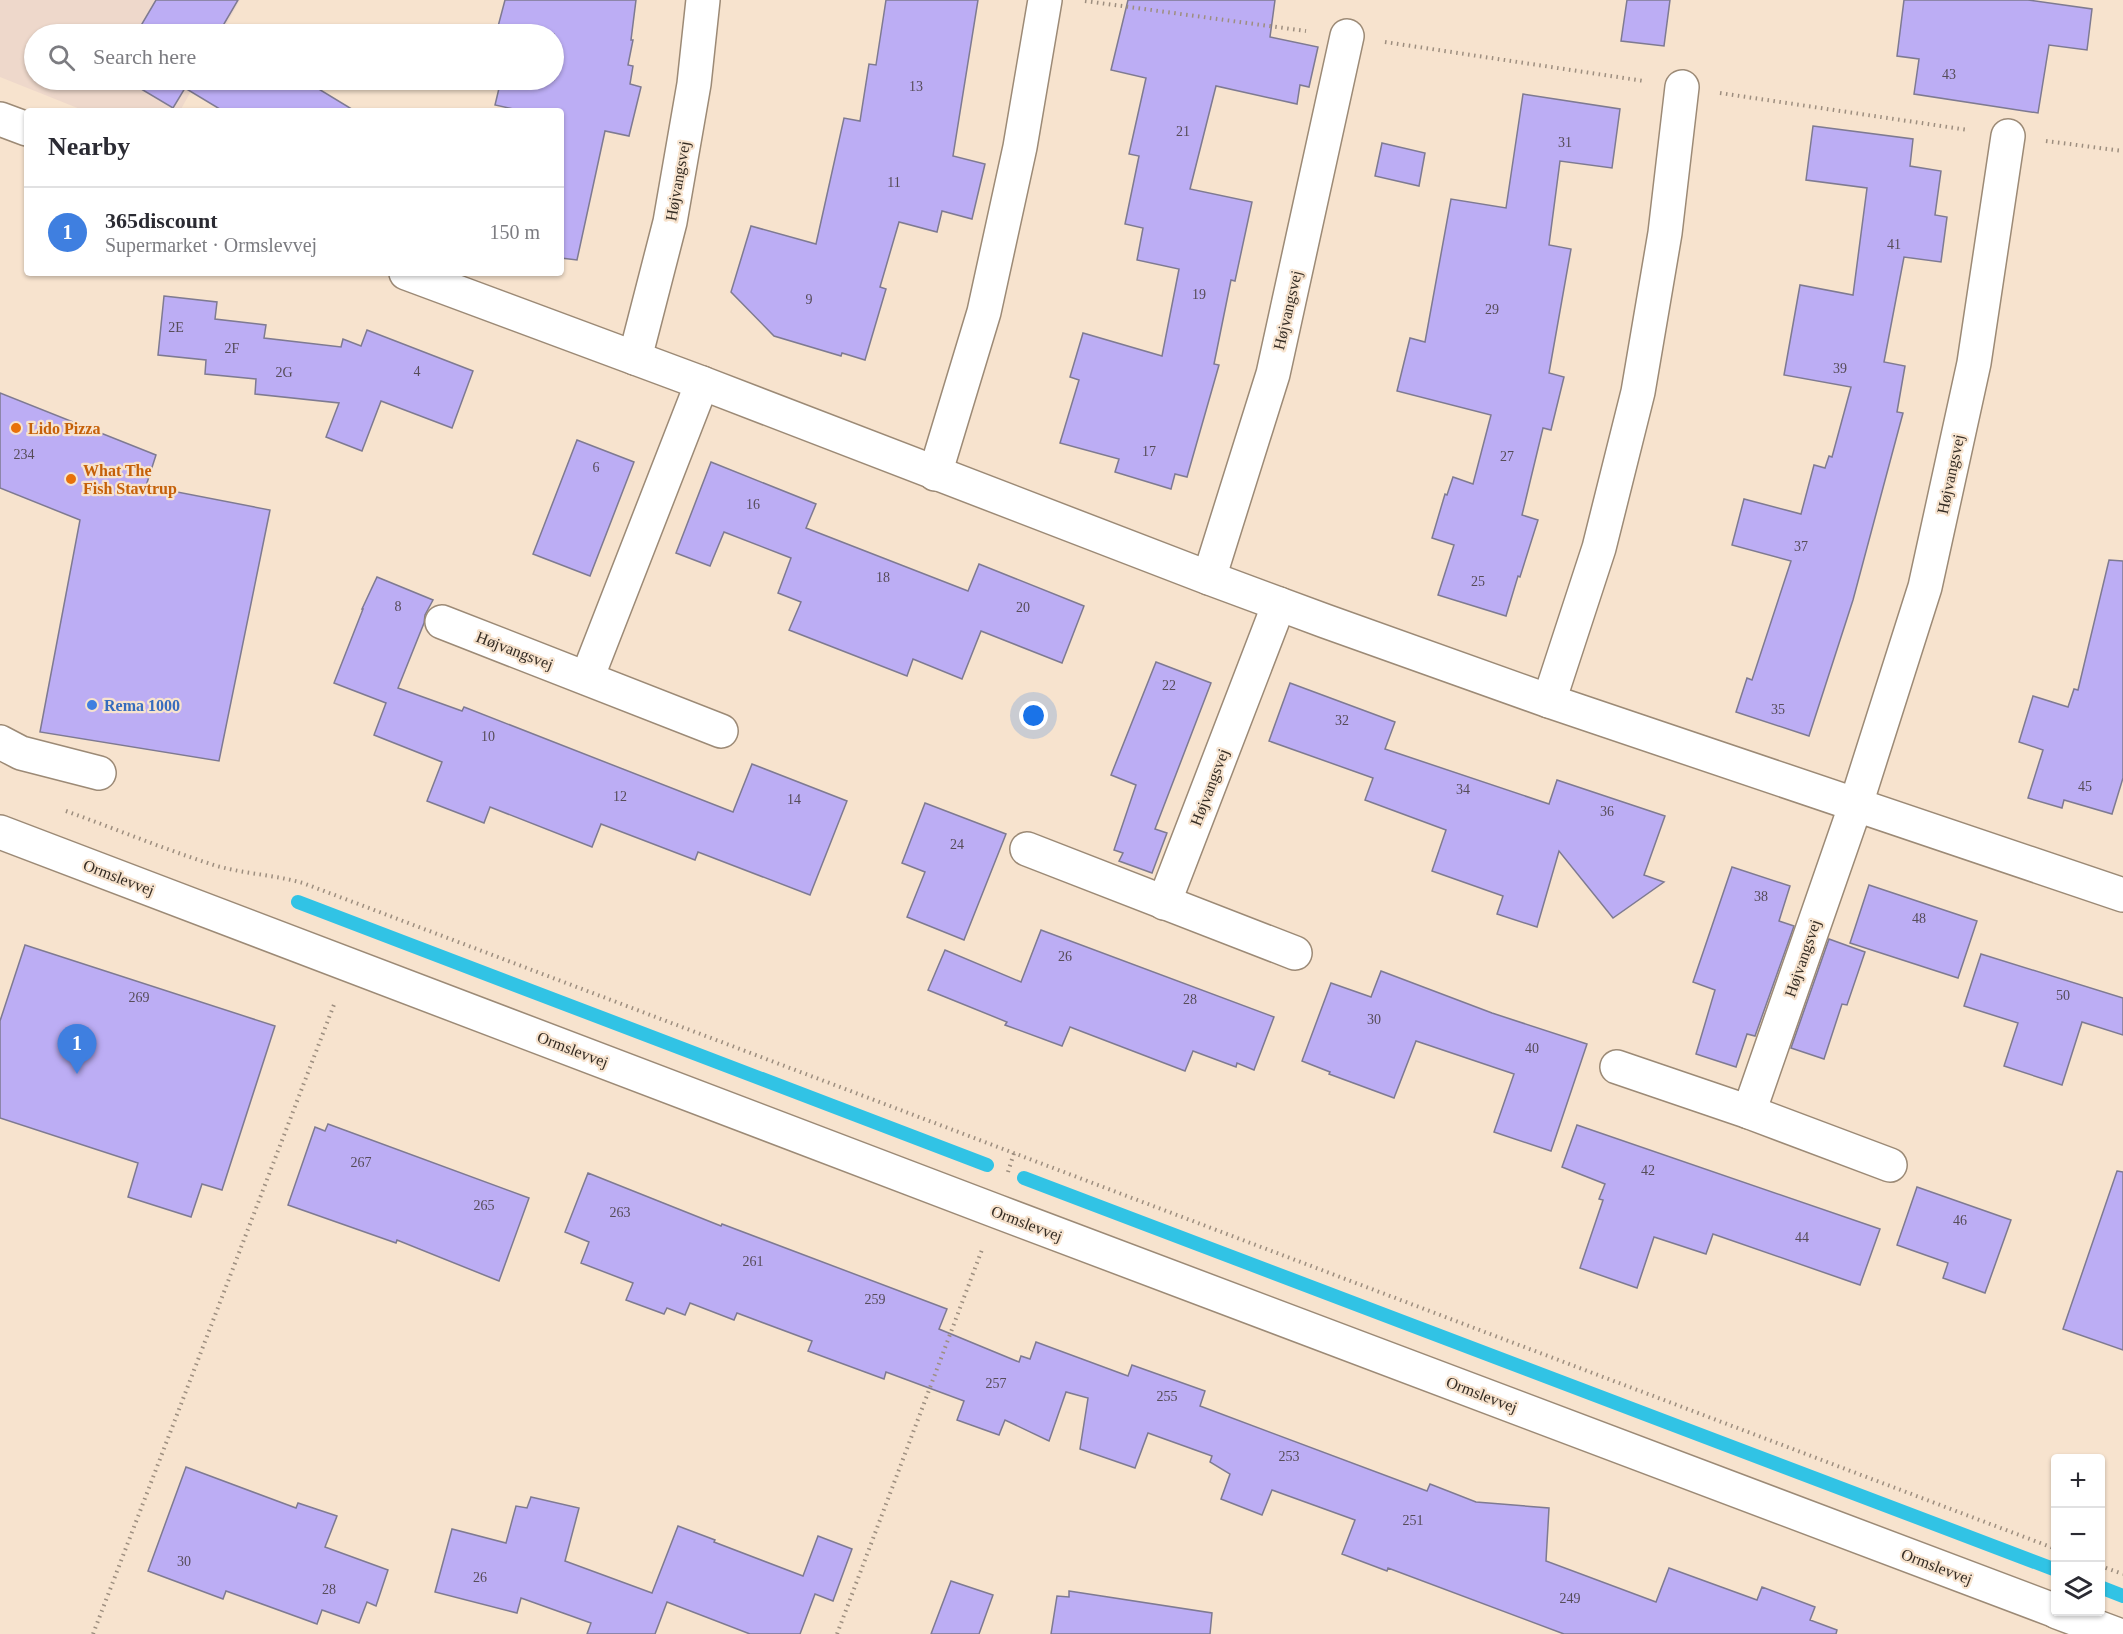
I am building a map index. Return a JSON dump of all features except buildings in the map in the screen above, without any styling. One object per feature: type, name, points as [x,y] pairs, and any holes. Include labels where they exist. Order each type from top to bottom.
[{"type":"street","name":"Højvangsvej","points":[[634,358],[670,222],[694,84],[703,0]]},
{"type":"street","points":[[935,474],[984,312],[1020,147],[1045,0]]},
{"type":"street","name":"Højvangsvej","points":[[1209,578],[1273,374],[1347,36]]},
{"type":"street","points":[[1549,701],[1599,548],[1638,392],[1665,233],[1682,87]]},
{"type":"street","points":[[0,119],[24,128]]},
{"type":"street","name":"Højvangsvej","points":[[1749,1112],[1856,804],[1925,587],[1974,363],[2008,136]]},
{"type":"street","points":[[414,276],[702,383],[1279,604],[1549,701],[2123,895]]},
{"type":"street","points":[[587,678],[702,383]]},
{"type":"street","name":"Højvangsvej","points":[[1164,903],[1279,604]]},
{"type":"street","name":"Højvangsvej","points":[[442,622],[721,731]]},
{"type":"street","points":[[0,742],[21,753],[99,773]]},
{"type":"street","name":"Ormslevvej","points":[[0,832],[2051,1609]]},
{"type":"street","points":[[1027,849],[1295,953]]},
{"type":"street","points":[[1617,1067],[1749,1112],[1890,1165]]},
{"type":"street","name":"Ormslevvej","points":[[2069,1616],[2116,1634]]},
{"type":"path","points":[[1081,0],[1347,36],[2008,136],[2123,151]]},
{"type":"path","points":[[65,810],[216,866],[303,883],[2051,1547]]},
{"type":"path","points":[[93,1634],[349,964]]},
{"type":"path","points":[[837,1634],[996,1211]]},
{"type":"path","points":[[2105,1568],[2123,1575]]},
{"type":"shaded area","points":[[0,0],[240,0],[227,24],[24,24],[24,87],[0,77]]},
{"type":"shaded area","points":[[32,90],[192,90],[182,108],[78,108]]},
{"type":"waterway","points":[[298,902],[987,1165]]},
{"type":"waterway","points":[[1024,1178],[2051,1568]]},
{"type":"waterway","points":[[2105,1589],[2123,1596]]},
{"type":"place","name":"Lido Pizza","points":[[16,428]]},
{"type":"place","name":"What The Fish Stavtrup","points":[[71,479]]},
{"type":"place","name":"Rema 1000","points":[[92,705]]},
{"type":"place","name":"365discount","points":[[77,1074]]}]
